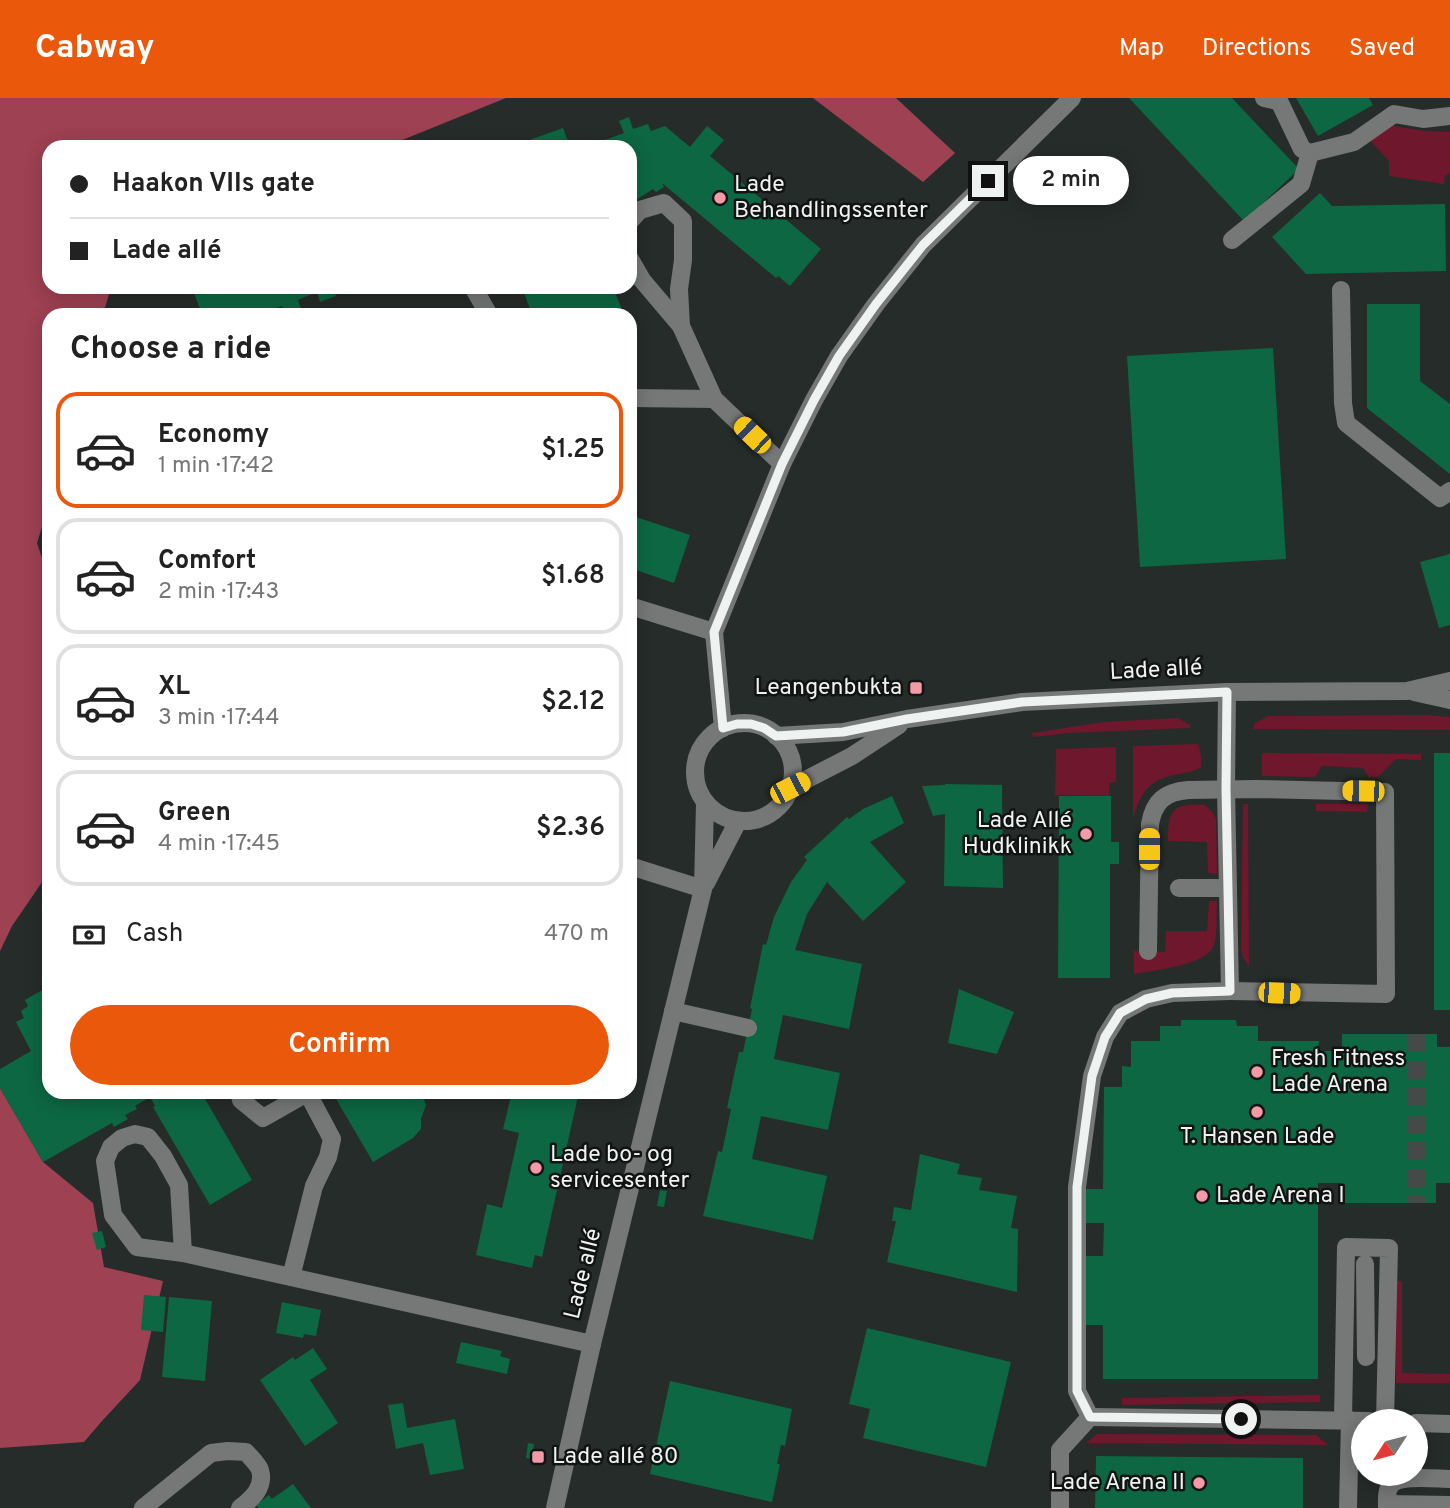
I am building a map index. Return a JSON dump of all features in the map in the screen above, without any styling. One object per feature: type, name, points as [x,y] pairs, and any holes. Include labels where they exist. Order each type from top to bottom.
[{"type":"street","points":[[723,728],[714,632],[782,464],[814,400],[839,356],[923,245],[1072,98]]},
{"type":"street","points":[[1264,98],[1280,103],[1302,149],[1310,153],[1353,142],[1393,106],[1423,119],[1450,116]]},
{"type":"street","points":[[1232,240],[1301,184],[1310,153]]},
{"type":"street","points":[[637,214],[664,203],[683,221],[683,260],[679,289],[681,326]]},
{"type":"street","points":[[637,271],[681,326],[714,399],[782,464]]},
{"type":"street","points":[[1341,290],[1343,404],[1346,423],[1445,494]]},
{"type":"street","points":[[637,398],[714,399]]},
{"type":"street","points":[[637,608],[714,632]]},
{"type":"street","name":"Lade allé","points":[[1407,691],[1450,681]]},
{"type":"street","name":"Lade allé","points":[[776,736],[843,732],[907,719],[1022,702],[1227,692],[1407,691],[1450,700]]},
{"type":"street","points":[[1227,692],[1230,991]]},
{"type":"street","name":"Lade allé","points":[[790,788],[852,756],[907,719]]},
{"type":"street","points":[[751,724],[776,736],[786,748],[792,762],[793,775],[790,788],[782,802],[770,814],[755,820],[738,821],[715,812],[705,803],[695,776],[696,761],[701,748],[711,736],[723,728],[751,724]]},
{"type":"street","points":[[1090,1417],[1077,1391],[1077,1187],[1092,1076],[1105,1037],[1120,1013],[1146,999],[1172,993],[1230,991],[1386,994],[1385,792],[1226,789],[1178,791],[1163,799],[1154,807],[1150,824],[1149,951]]},
{"type":"street","name":"Lade allé","points":[[555,1508],[592,1344],[703,889],[705,803]]},
{"type":"street","name":"Lade allé","points":[[703,889],[738,821]]},
{"type":"street","points":[[637,868],[703,889]]},
{"type":"street","points":[[1179,888],[1228,888]]},
{"type":"street","points":[[673,1011],[748,1028]]},
{"type":"street","points":[[241,1099],[262,1118],[296,1099]]},
{"type":"street","points":[[291,1277],[314,1186],[328,1157],[332,1139],[310,1099]]},
{"type":"street","name":"Lade allé","points":[[183,1253],[179,1185],[163,1156],[148,1137],[135,1134],[122,1138],[111,1146],[105,1161],[113,1215],[137,1247],[183,1253],[592,1344]]},
{"type":"street","points":[[1348,1508],[1343,1389],[1346,1247],[1389,1248],[1385,1409]]},
{"type":"street","points":[[1365,1264],[1366,1357],[1385,1390]]},
{"type":"street","points":[[1343,1389],[1366,1357]]},
{"type":"street","points":[[1060,1508],[1060,1450],[1090,1417],[1351,1420]]},
{"type":"street","points":[[1428,1423],[1450,1424]]},
{"type":"street","points":[[143,1508],[211,1453],[228,1451],[246,1452],[260,1470],[260,1486],[253,1497],[240,1508]]},
{"type":"street","points":[[1450,1479],[1409,1478],[1395,1481],[1389,1487],[1387,1506],[1450,1504]]},
{"type":"shaded area","points":[[0,98],[506,98],[402,140],[42,140],[42,294],[109,294],[105,308],[42,308],[42,527],[37,543],[42,558],[42,882],[12,926],[0,951]]},
{"type":"shaded area","points":[[813,98],[896,98],[955,153],[923,182]]},
{"type":"shaded area","points":[[1387,125],[1450,132],[1450,173],[1445,176],[1444,184],[1389,176],[1389,161],[1369,139]]},
{"type":"shaded area","points":[[1268,716],[1450,717],[1450,730],[1254,729],[1254,724]]},
{"type":"shaded area","points":[[1178,718],[1190,725],[1190,728],[1033,737],[1032,733],[1104,722]]},
{"type":"shaded area","points":[[1198,744],[1201,767],[1153,783],[1143,794],[1133,820],[1133,746]]},
{"type":"shaded area","points":[[1116,747],[1116,782],[1109,783],[1110,796],[1055,795],[1056,749]]},
{"type":"shaded area","points":[[1262,753],[1421,754],[1421,760],[1396,759],[1378,777],[1369,777],[1363,768],[1322,766],[1315,777],[1262,776]]},
{"type":"shaded area","points":[[1243,804],[1248,804],[1249,966],[1241,949]]},
{"type":"shaded area","points":[[1316,804],[1368,804],[1367,812],[1316,811]]},
{"type":"shaded area","points":[[1185,805],[1205,805],[1216,819],[1217,874],[1208,873],[1207,842],[1168,841],[1169,822],[1174,811]]},
{"type":"shaded area","points":[[1209,901],[1217,901],[1216,936],[1209,952],[1179,966],[1134,974],[1134,951],[1165,952],[1166,931],[1207,931]]},
{"type":"shaded area","points":[[0,1088],[43,1162],[93,1203],[104,1267],[163,1281],[140,1380],[84,1442],[0,1448]]},
{"type":"shaded area","points":[[1396,1281],[1402,1281],[1402,1373],[1450,1374],[1450,1383],[1396,1383]]},
{"type":"shaded area","points":[[1320,1395],[1320,1402],[1122,1405],[1122,1398]]},
{"type":"shaded area","points":[[1097,1434],[1316,1435],[1328,1445],[1086,1443]]},
{"type":"building","points":[[1129,98],[1232,98],[1299,169],[1244,221]]},
{"type":"building","points":[[1296,98],[1369,98],[1373,105],[1318,136]]},
{"type":"building","name":"Lade Behandlingssenter","points":[[629,117],[633,129],[648,124],[651,131],[665,126],[690,147],[707,126],[724,140],[710,156],[821,249],[790,286],[778,276],[776,278],[662,183],[664,187],[656,192],[653,189],[637,199],[637,140],[605,140],[624,133],[619,121]]},
{"type":"building","points":[[563,128],[567,140],[530,140]]},
{"type":"building","points":[[1320,193],[1332,206],[1445,204],[1446,271],[1306,274],[1272,237]]},
{"type":"building","points":[[194,294],[312,294],[298,300],[301,308],[200,308]]},
{"type":"building","points":[[318,294],[335,294],[336,296],[320,302]]},
{"type":"building","points":[[524,294],[616,294],[621,308],[530,308]]},
{"type":"building","points":[[1367,304],[1420,304],[1420,381],[1450,404],[1450,474],[1367,408]]},
{"type":"building","points":[[1273,348],[1286,559],[1140,567],[1127,356]]},
{"type":"building","points":[[637,517],[690,535],[674,583],[637,570]]},
{"type":"building","points":[[1450,554],[1450,625],[1439,628],[1420,562]]},
{"type":"building","points":[[1434,753],[1450,753],[1450,1010],[1434,1010]]},
{"type":"building","points":[[1002,785],[1003,888],[944,886],[945,814],[933,816],[922,786]]},
{"type":"building","points":[[892,796],[904,823],[870,842],[906,882],[863,921],[827,882],[807,914],[795,950],[862,964],[849,1029],[783,1015],[774,1059],[840,1073],[828,1130],[761,1116],[752,1159],[827,1176],[813,1240],[703,1216],[718,1151],[722,1152],[731,1109],[727,1108],[739,1052],[743,1052],[763,944],[766,945],[774,917],[791,882],[807,860],[804,857],[847,817],[849,819],[863,809]]},
{"type":"building","points":[[1059,796],[1111,796],[1111,842],[1119,842],[1119,864],[1110,864],[1110,978],[1058,978]]},
{"type":"building","points":[[959,989],[1014,1012],[997,1054],[948,1043]]},
{"type":"building","points":[[42,990],[42,1099],[147,1099],[135,1106],[137,1109],[125,1115],[128,1119],[114,1127],[112,1123],[43,1162],[0,1088],[0,1069],[31,1051],[16,1022],[24,1018],[21,1011],[28,1006],[25,1000]]},
{"type":"building","name":"Lade Arena I","points":[[1181,1020],[1236,1020],[1237,1026],[1258,1026],[1258,1041],[1319,1041],[1318,1051],[1342,1051],[1342,1034],[1437,1034],[1437,1047],[1450,1047],[1450,1183],[1436,1183],[1436,1203],[1341,1203],[1341,1183],[1318,1183],[1318,1379],[1103,1379],[1103,1325],[1085,1325],[1085,1256],[1103,1256],[1104,1223],[1085,1223],[1085,1189],[1103,1189],[1104,1087],[1122,1087],[1122,1066],[1131,1067],[1131,1041],[1160,1041],[1160,1026],[1181,1026]]},
{"type":"building","points":[[151,1099],[205,1099],[252,1180],[210,1205],[153,1107],[155,1106]]},
{"type":"building","points":[[336,1099],[424,1099],[426,1105],[421,1129],[413,1138],[373,1162]]},
{"type":"building","name":"Lade bo- og servicesenter","points":[[510,1099],[577,1099],[542,1257],[535,1255],[532,1268],[476,1255],[487,1204],[502,1208],[519,1133],[503,1129]]},
{"type":"building","points":[[920,1154],[960,1164],[957,1174],[982,1178],[979,1190],[1017,1196],[1011,1228],[1018,1229],[1017,1292],[887,1262],[896,1221],[892,1221],[894,1207],[911,1210]]},
{"type":"building","points":[[660,1190],[667,1191],[664,1207],[657,1206]]},
{"type":"building","points":[[102,1231],[106,1247],[97,1250],[92,1233]]},
{"type":"building","points":[[144,1295],[166,1297],[163,1332],[141,1330]]},
{"type":"building","points":[[169,1297],[212,1301],[205,1381],[162,1377]]},
{"type":"building","points":[[282,1302],[321,1310],[316,1336],[304,1334],[303,1338],[276,1333]]},
{"type":"building","points":[[867,1328],[1011,1362],[986,1467],[863,1438],[870,1409],[849,1404]]},
{"type":"building","points":[[461,1342],[502,1351],[500,1356],[510,1359],[507,1374],[456,1363]]},
{"type":"building","points":[[313,1348],[327,1369],[310,1380],[338,1423],[305,1446],[260,1380],[293,1357],[295,1360]]},
{"type":"building","points":[[670,1381],[792,1409],[785,1446],[781,1445],[772,1502],[650,1474]]},
{"type":"building","points":[[403,1403],[407,1428],[455,1419],[464,1469],[430,1475],[423,1443],[396,1449],[388,1405]]},
{"type":"building","points":[[528,1443],[534,1444],[532,1459],[526,1458]]},
{"type":"building","name":"Lade Arena II","points":[[1096,1456],[1303,1458],[1303,1508],[1095,1508]]},
{"type":"building","points":[[293,1484],[311,1508],[259,1508],[256,1505],[269,1495],[272,1499]]},
{"type":"tunnel","points":[[1417,1034],[1417,1203]]},
{"type":"place","name":"Lade Behandlingssenter","points":[[720,198]]},
{"type":"place","name":"Leangenbukta","points":[[916,688]]},
{"type":"place","name":"Lade Allé Hudklinikk","points":[[1086,834]]},
{"type":"place","name":"Fresh Fitness Lade Arena","points":[[1257,1072]]},
{"type":"place","name":"T. Hansen Lade","points":[[1257,1112]]},
{"type":"place","name":"Lade bo- og servicesenter","points":[[536,1168]]},
{"type":"place","name":"Lade Arena I","points":[[1202,1196]]},
{"type":"place","name":"Lade allé 80","points":[[538,1457]]},
{"type":"place","name":"Lade Arena II","points":[[1199,1483]]},
{"type":"route","points":[[988,181],[923,245],[876,304],[839,356],[782,464],[714,632],[723,728],[751,724],[776,736],[843,732],[907,719],[1022,702],[1227,692],[1230,991],[1172,993],[1146,999],[1120,1013],[1105,1037],[1092,1076],[1077,1187],[1077,1391],[1090,1417],[1241,1419]]}]
